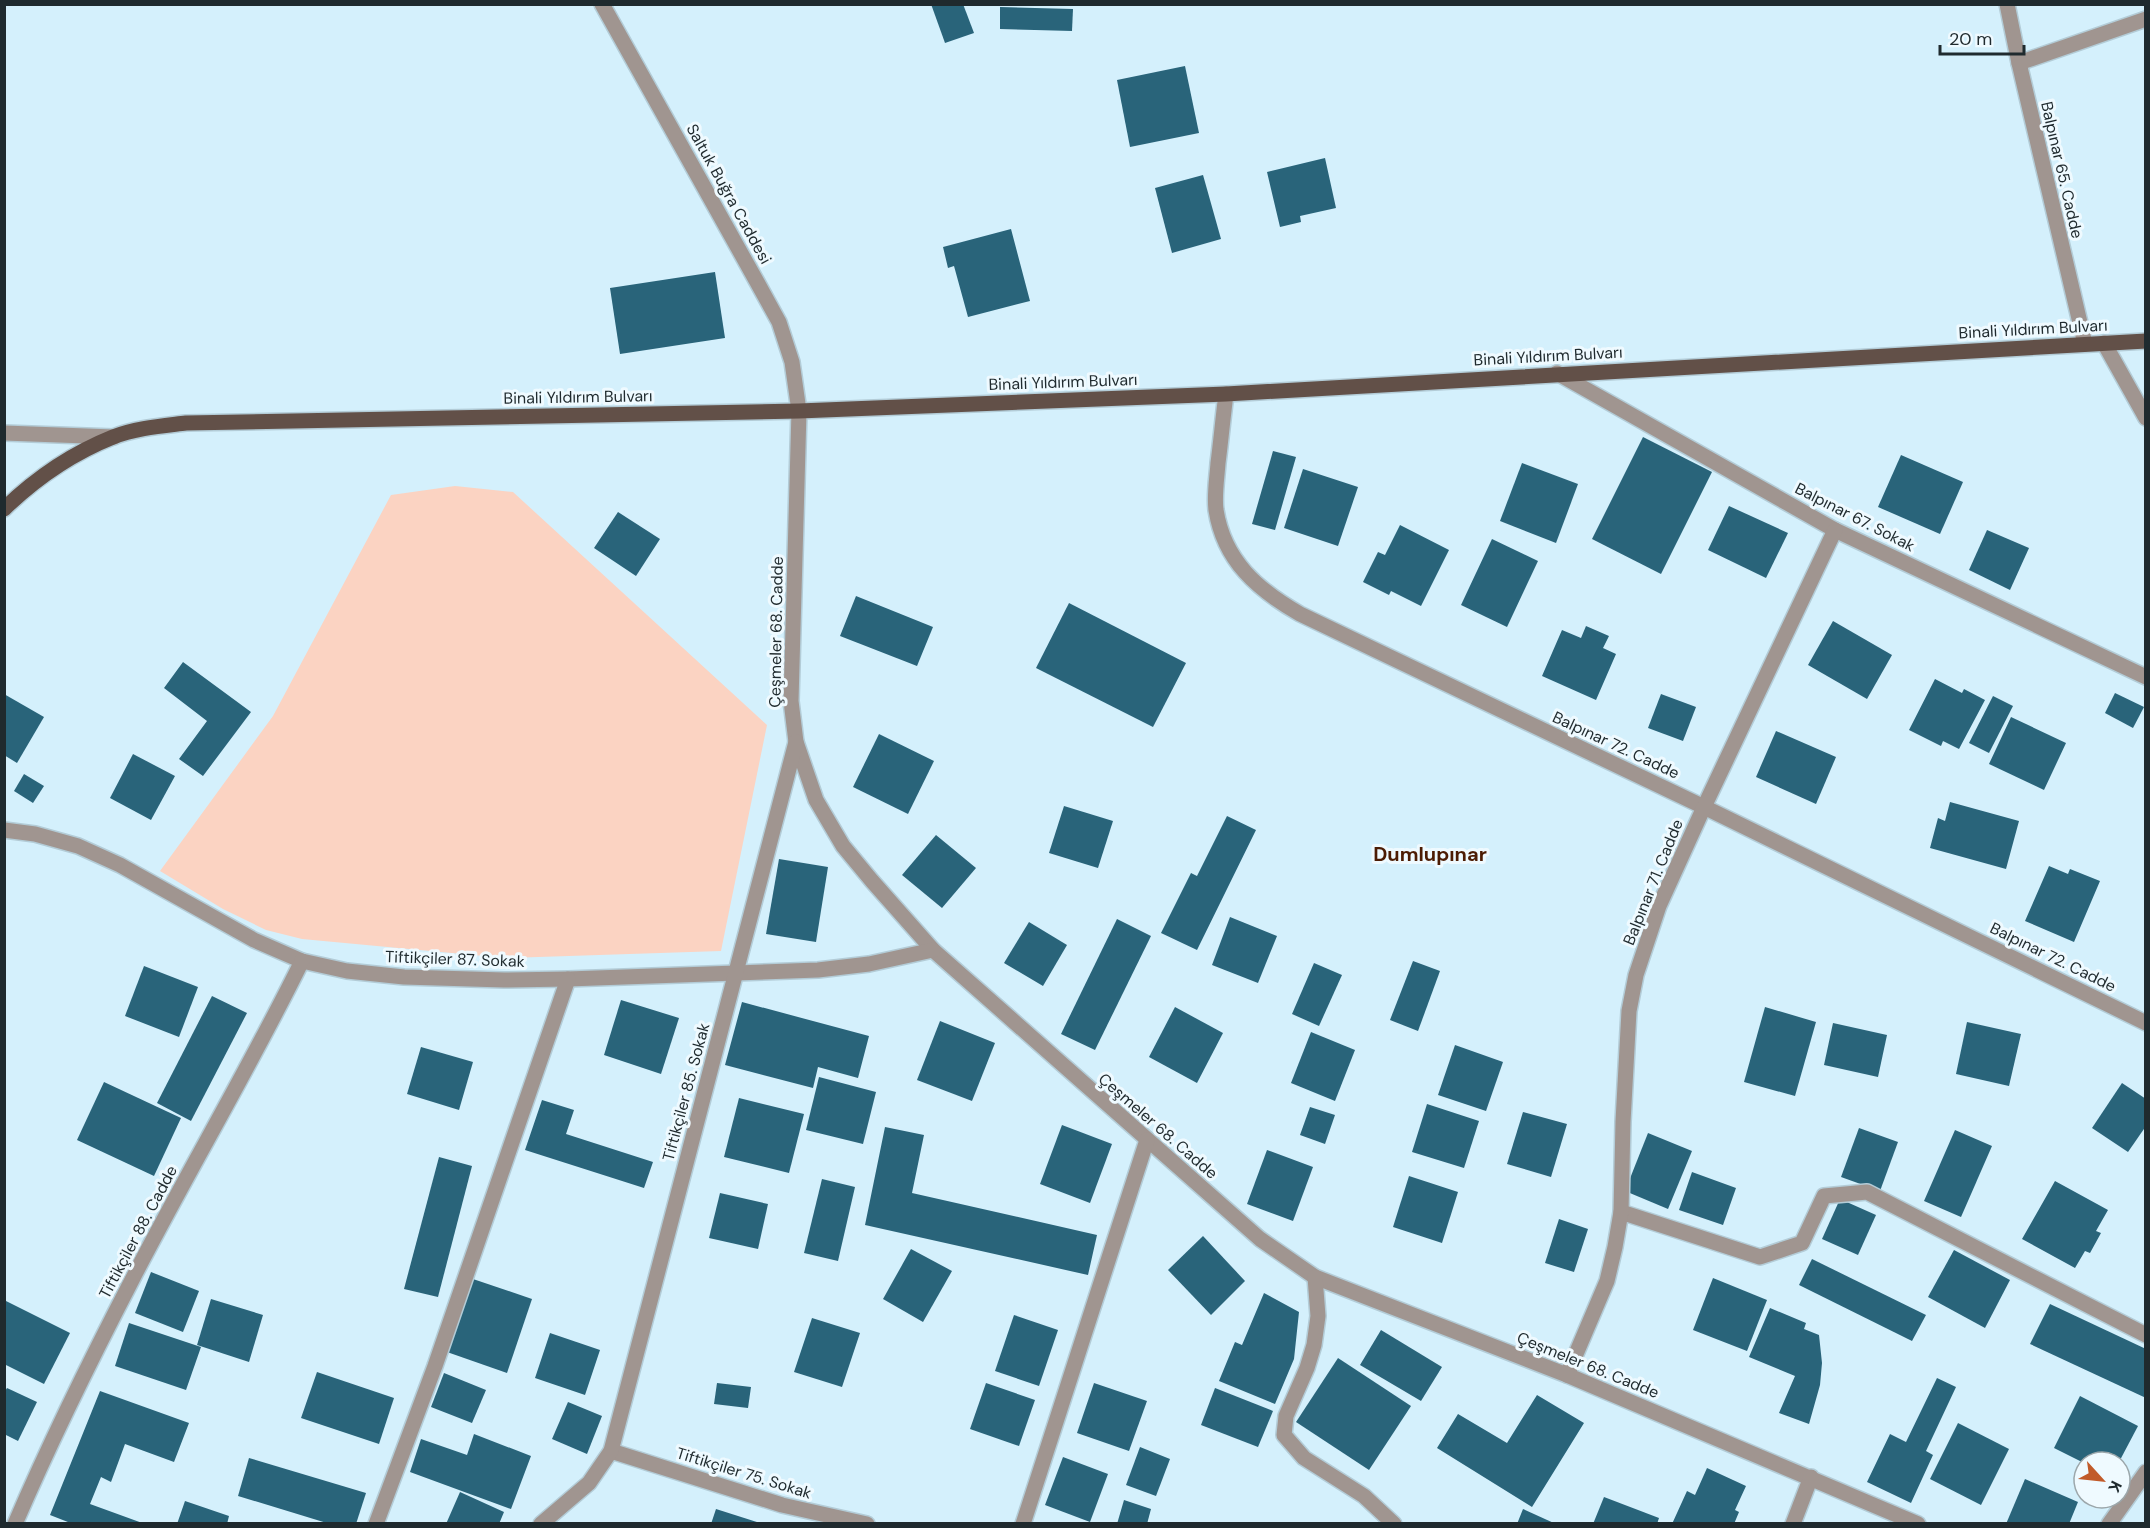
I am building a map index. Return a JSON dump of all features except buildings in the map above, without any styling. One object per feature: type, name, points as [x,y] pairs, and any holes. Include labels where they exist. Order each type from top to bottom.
[{"type":"main road","name":"Binali Yıldırım Bulvarı","points":[[4,509],[22,492],[67,460],[114,437],[147,428],[186,423],[799,411],[1226,394],[1557,373],[2145,341]]},
{"type":"street","name":"Saltuk Buğra Caddesi","points":[[602,4],[779,322],[792,362],[799,411]]},
{"type":"street","name":"Balpınar 65. Cadde","points":[[2007,4],[2085,344]]},
{"type":"street","points":[[2019,63],[2145,19]]},
{"type":"street","points":[[2104,343],[2145,418]]},
{"type":"street","name":"Balpınar 67. Sokak","points":[[1557,373],[1835,530],[2145,677]]},
{"type":"street","name":"Balpınar 72. Cadde","points":[[1226,394],[1216,509],[1224,537],[1234,559],[1249,578],[1272,598],[1300,614],[1704,807],[2145,1023]]},
{"type":"street","name":"Çeşmeler 68. Cadde","points":[[799,411],[791,701],[796,742],[816,800],[843,846],[933,950],[1260,1239],[1315,1277],[1567,1375],[1918,1524]]},
{"type":"street","points":[[4,433],[114,437]]},
{"type":"street","name":"Balpınar 71. Cadde","points":[[1567,1375],[1607,1281],[1621,1212],[1629,1011],[1636,975],[1659,906],[1835,530]]},
{"type":"street","name":"Tiftikçiler 85. Sokak","points":[[541,1524],[589,1483],[611,1451],[796,742]]},
{"type":"street","name":"Tiftikçiler 87. Sokak","points":[[4,830],[35,834],[78,846],[120,864],[254,940],[302,961],[347,971],[404,978],[568,979],[828,968],[869,964],[933,950]]},
{"type":"street","name":"Tiftikçiler 88. Cadde","points":[[15,1524],[48,1448],[133,1278],[264,1038],[302,961]]},
{"type":"street","points":[[376,1524],[435,1366],[568,979]]},
{"type":"street","points":[[1023,1524],[1147,1140]]},
{"type":"street","points":[[1621,1212],[1760,1257],[1802,1243],[1824,1196],[1867,1192],[2145,1335]]},
{"type":"street","points":[[1315,1277],[1318,1316],[1314,1345],[1307,1368],[1286,1416],[1284,1435],[1304,1458],[1364,1496],[1394,1524]]},
{"type":"street","name":"Tiftikçiler 75. Sokak","points":[[611,1451],[782,1505],[867,1524]]},
{"type":"street","points":[[2109,1524],[2145,1472]]},
{"type":"street","points":[[1793,1524],[1811,1477]]},
{"type":"shaded area","points":[[455,486],[513,492],[767,725],[721,951],[505,958],[302,939],[266,930],[223,909],[160,871],[273,716],[391,495]]},
{"type":"district","name":"Dumlupınar","points":[[1430,854]]}]
